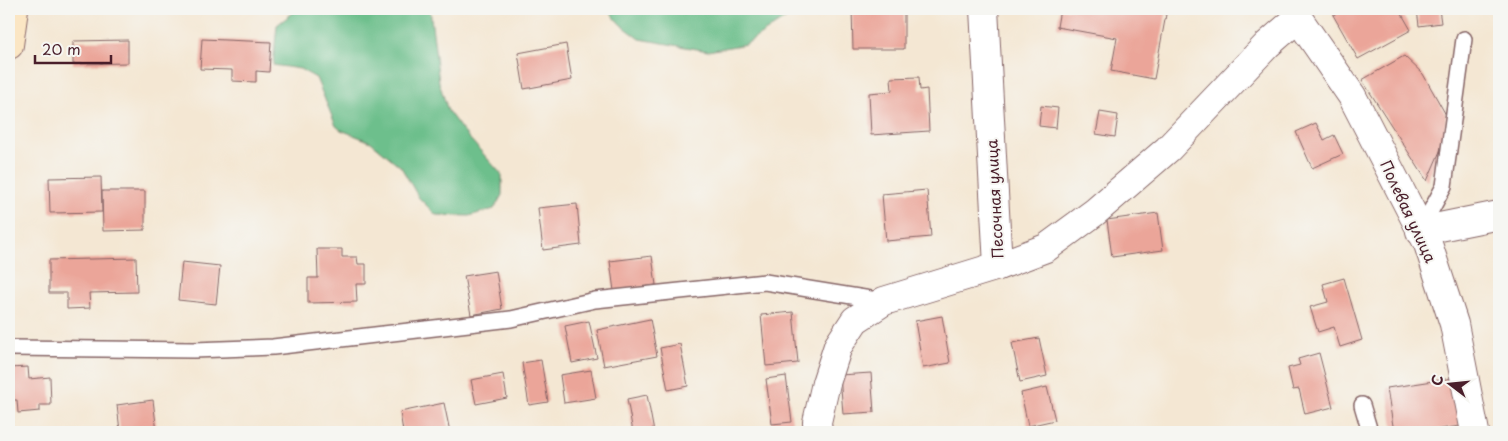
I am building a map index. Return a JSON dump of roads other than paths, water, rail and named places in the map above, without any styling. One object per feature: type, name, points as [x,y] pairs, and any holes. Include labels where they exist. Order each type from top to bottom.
[{"type":"street","points":[[9,46],[14,9]]},
{"type":"street","name":"Песочная улица","points":[[818,432],[817,422],[824,390],[838,346],[855,320],[884,301],[998,266],[984,9]]},
{"type":"street","points":[[998,266],[1046,248],[1095,212],[1168,149],[1297,13]]},
{"type":"street","name":"Полевая улица","points":[[1297,13],[1352,96],[1428,244],[1454,324],[1475,432]]},
{"type":"street","points":[[1420,230],[1499,215]]},
{"type":"lane","points":[[1420,230],[1444,186],[1464,39]]},
{"type":"lane","points":[[9,348],[194,350],[273,347],[511,319],[595,300],[764,282],[884,301]]},
{"type":"lane","points":[[1362,405],[1370,432]]}]
